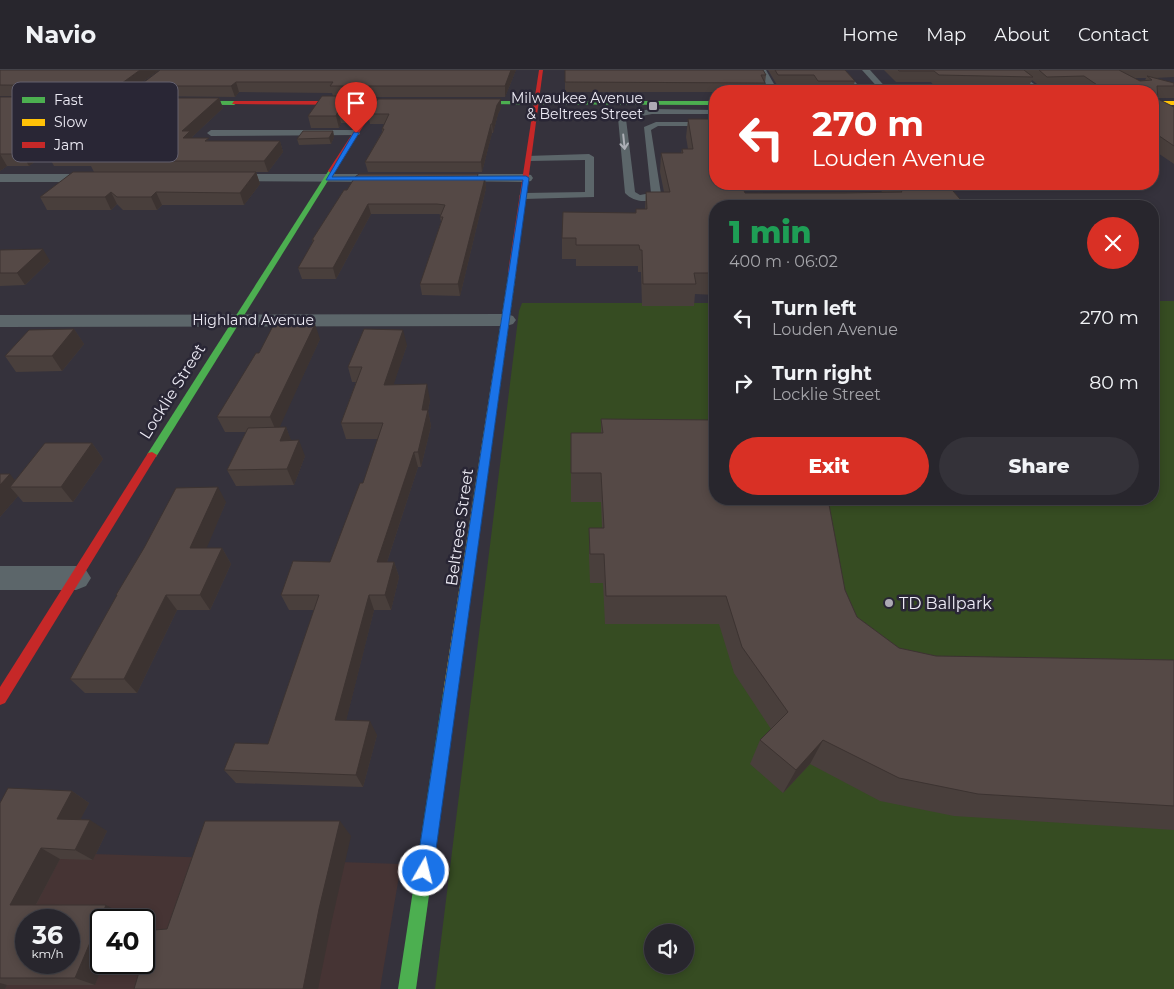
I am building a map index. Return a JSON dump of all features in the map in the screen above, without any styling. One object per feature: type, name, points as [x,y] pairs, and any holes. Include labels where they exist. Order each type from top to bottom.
[{"type":"street","points":[[152,82],[169,70]]},
{"type":"street","name":"Beltrees Street","points":[[407,989],[541,70]]},
{"type":"street","points":[[178,102],[424,102]]},
{"type":"street","name":"Locklie Street","points":[[0,699],[236,319],[376,102]]},
{"type":"street","points":[[454,102],[709,102]]},
{"type":"street","points":[[1159,102],[1174,103]]},
{"type":"street","points":[[1159,106],[1174,117]]},
{"type":"street","points":[[24,178],[40,166]]},
{"type":"street","points":[[3,185],[24,178],[112,178]]},
{"type":"street","points":[[200,178],[407,178]]},
{"type":"street","points":[[436,178],[526,178]]},
{"type":"street","name":"Highland Avenue","points":[[0,321],[236,319],[506,320]]},
{"type":"street","points":[[0,578],[76,578]]},
{"type":"lane","points":[[762,70],[771,85]]},
{"type":"lane","points":[[842,70],[854,85]]},
{"type":"lane","points":[[866,70],[880,85]]},
{"type":"lane","points":[[1011,70],[1031,85]]},
{"type":"lane","points":[[709,112],[643,112],[630,114],[622,118],[630,193],[641,198],[651,197],[656,194],[646,129],[656,124],[709,124]]},
{"type":"lane","points":[[211,133],[356,133]]},
{"type":"lane","points":[[524,196],[590,195],[589,158],[529,158]]},
{"type":"shaded area","points":[[0,851],[401,864],[380,989],[0,989]]},
{"type":"green space","points":[[1159,301],[1174,301],[1174,989],[435,989],[519,311],[522,303],[709,303],[709,505],[1159,505]]},
{"type":"building","points":[[0,70],[140,70],[124,82],[12,82],[12,85],[0,85]]},
{"type":"building","points":[[160,70],[511,70],[505,86],[330,86],[333,82],[236,82],[231,86],[178,86],[178,82],[144,82]]},
{"type":"building","points":[[565,70],[763,70],[766,75],[761,75],[765,83],[565,82]]},
{"type":"building","points":[[775,70],[845,70],[855,81],[818,81],[814,75],[778,75]]},
{"type":"building","points":[[898,70],[1024,70],[1033,77],[939,75],[934,71]]},
{"type":"building","points":[[1039,70],[1119,70],[1140,81],[1152,80],[1147,76],[1174,83],[1174,86],[1097,85],[1084,76],[1047,77]]},
{"type":"building","points":[[322,96],[361,96],[351,111],[338,111],[336,116],[308,116]]},
{"type":"building","points":[[0,97],[12,97],[12,154],[0,154]]},
{"type":"building","points":[[178,98],[219,98],[182,131],[190,131],[183,138],[209,138],[205,141],[280,141],[264,161],[178,161]]},
{"type":"building","points":[[378,99],[501,99],[497,105],[481,162],[365,162],[384,129],[382,129],[389,114],[368,114]]},
{"type":"building","points":[[1159,100],[1174,107],[1174,146],[1159,136]]},
{"type":"building","points":[[688,119],[709,119],[709,190],[744,190],[745,193],[845,193],[952,190],[961,200],[709,200],[709,273],[694,273],[696,284],[643,284],[642,250],[640,250],[639,245],[576,245],[576,238],[562,238],[563,212],[636,213],[636,209],[647,209],[646,192],[670,192],[661,153],[683,153],[682,149],[693,149]]},
{"type":"building","points":[[303,131],[333,131],[329,138],[297,139]]},
{"type":"building","points":[[73,172],[256,172],[240,193],[156,192],[151,197],[117,197],[111,192],[105,197],[40,197]]},
{"type":"building","points":[[359,174],[478,174],[477,178],[485,178],[458,284],[420,284],[443,217],[440,217],[445,205],[437,204],[368,204],[333,268],[298,268],[314,240],[312,240],[344,190],[347,190]]},
{"type":"building","points":[[43,249],[17,273],[0,273],[0,250]]},
{"type":"building","points":[[274,324],[315,324],[270,417],[217,417],[256,353],[259,353]]},
{"type":"building","points":[[74,329],[52,356],[5,356],[29,330]]},
{"type":"building","points":[[364,329],[403,330],[384,385],[427,384],[422,410],[428,410],[418,452],[414,452],[377,562],[394,562],[385,595],[369,595],[335,720],[370,721],[356,775],[224,770],[235,743],[268,744],[319,595],[281,595],[293,561],[330,562],[360,483],[363,483],[383,423],[341,423],[362,367],[348,367]]},
{"type":"building","points":[[601,419],[709,420],[709,505],[829,505],[845,590],[857,617],[899,648],[936,656],[1174,660],[1174,806],[978,794],[899,778],[823,740],[796,770],[760,740],[788,712],[742,647],[726,596],[606,596],[604,554],[590,554],[589,528],[604,528],[601,473],[571,473],[571,433],[603,433]]},
{"type":"building","points":[[286,427],[280,441],[299,440],[287,469],[227,470],[248,428]]},
{"type":"building","points":[[45,443],[92,443],[61,487],[10,487]]},
{"type":"building","points":[[0,474],[10,474],[0,485]]},
{"type":"building","points":[[218,487],[190,548],[222,548],[200,595],[166,595],[124,679],[70,679],[176,488]]},
{"type":"building","points":[[8,788],[72,791],[57,819],[90,820],[75,850],[41,848],[10,905],[106,905],[104,909],[90,909],[90,943],[80,966],[80,909],[15,909],[15,974],[77,974],[75,978],[0,978],[0,803]]},
{"type":"building","points":[[205,821],[340,821],[319,909],[303,989],[134,989],[138,974],[155,974],[155,930],[167,929]]},
{"type":"traffic: fast","points":[[0,102],[12,102]]},
{"type":"traffic: fast","points":[[178,103],[234,103]]},
{"type":"traffic: fast","points":[[464,103],[709,103]]},
{"type":"traffic: fast","points":[[152,455],[331,171]]},
{"type":"traffic: fast","points":[[407,989],[450,693]]},
{"type":"traffic: slow","points":[[1159,103],[1174,103]]},
{"type":"traffic: slow","points":[[450,693],[512,272]]},
{"type":"traffic: jam","points":[[512,272],[541,70]]},
{"type":"traffic: jam","points":[[234,103],[414,103]]},
{"type":"traffic: jam","points":[[331,171],[375,103]]},
{"type":"traffic: jam","points":[[0,699],[152,455]]},
{"type":"place","name":"Milwaukee Avenue & Beltrees Street","points":[[653,106]]},
{"type":"place","name":"TD Ballpark","points":[[889,603]]},
{"type":"route","points":[[356,133],[328,178],[526,178],[424,871]]}]
